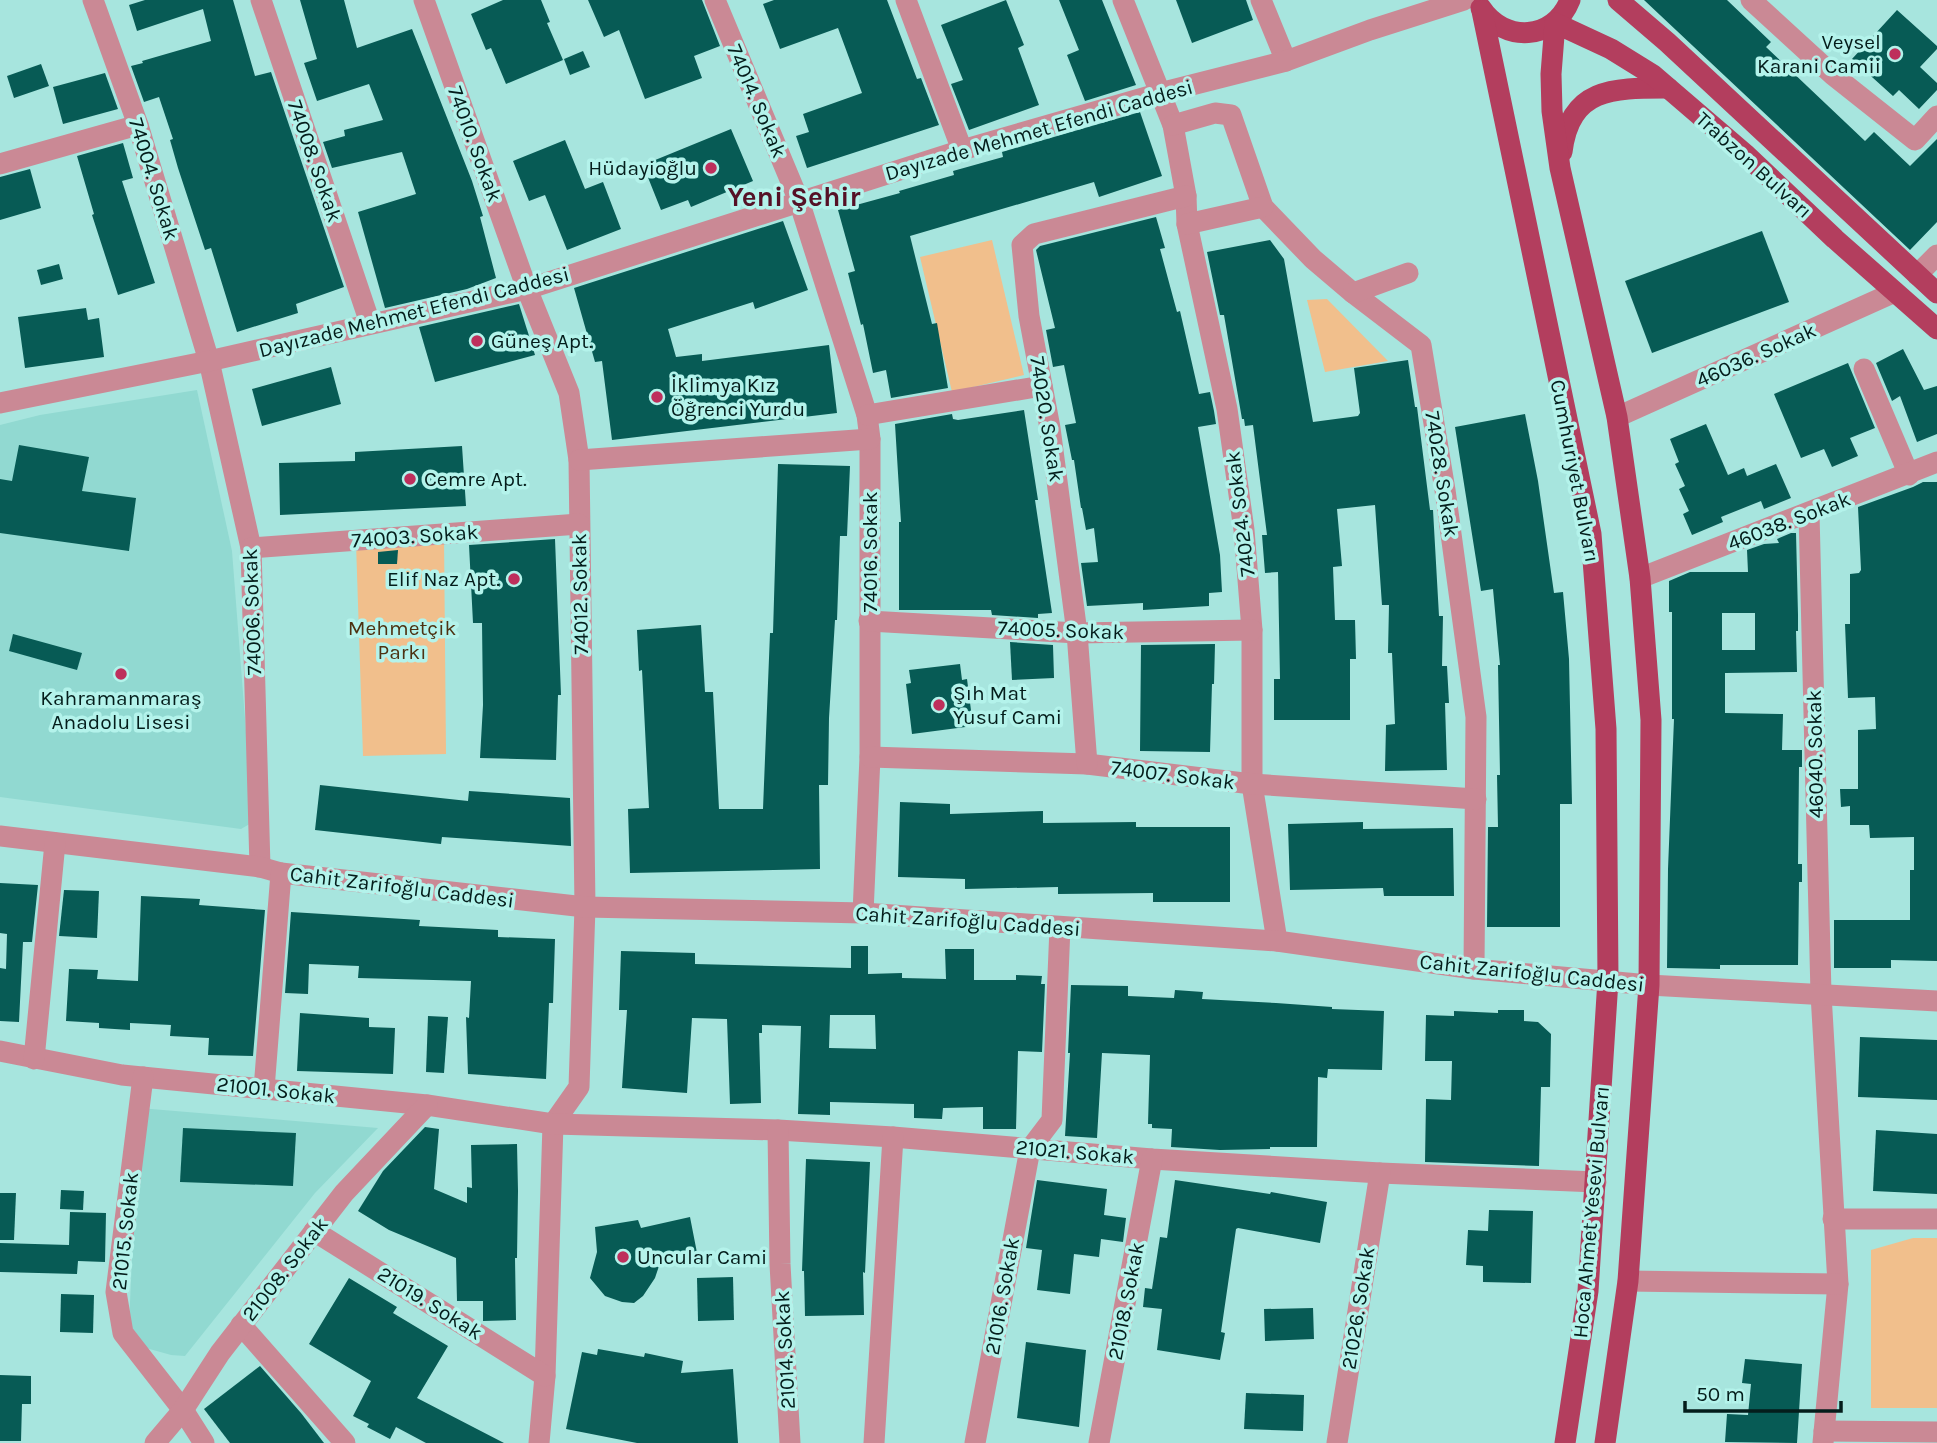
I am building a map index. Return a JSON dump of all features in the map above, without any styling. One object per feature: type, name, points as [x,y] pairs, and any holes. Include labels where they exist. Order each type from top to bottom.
[{"type":"main road","points":[[1474,4],[1493,23],[1508,32],[1524,34],[1541,31],[1556,23],[1570,0]]},
{"type":"main road","name":"Trabzon Bulvarı","points":[[1618,0],[1667,42],[1937,293]]},
{"type":"main road","name":"Cumhuriyet Bulvarı","points":[[1474,4],[1591,534],[1606,729],[1608,980]]},
{"type":"main road","points":[[1556,23],[1551,74],[1552,111],[1560,168],[1617,417],[1640,578],[1651,720],[1649,985]]},
{"type":"main road","name":"Trabzon Bulvarı","points":[[1556,23],[1611,49],[1653,75],[1745,154],[1835,239],[1937,329]]},
{"type":"main road","points":[[1560,168],[1564,132],[1577,110],[1597,94],[1631,88],[1668,88]]},
{"type":"main road","name":"Hoca Ahmet Yesevi Bulvarı","points":[[1565,1443],[1588,1291],[1608,980]]},
{"type":"main road","name":"Hoca Ahmet Yesevi Bulvarı","points":[[1605,1443],[1629,1281],[1649,985]]},
{"type":"street","name":"74004. Sokak","points":[[93,0],[138,125],[209,361]]},
{"type":"street","name":"74008. Sokak","points":[[261,0],[370,323]]},
{"type":"street","name":"74010. Sokak","points":[[424,0],[527,289]]},
{"type":"street","name":"74014. Sokak","points":[[716,0],[799,201]]},
{"type":"street","points":[[906,0],[962,150]]},
{"type":"street","name":"74024. Sokak","points":[[1123,0],[1173,125],[1186,197],[1187,223],[1227,409],[1244,530],[1252,630],[1252,784],[1277,941]]},
{"type":"street","points":[[1261,0],[1286,61]]},
{"type":"street","points":[[1751,0],[1833,75],[1915,140],[1937,117]]},
{"type":"street","name":"Dayızade Mehmet Efendi Caddesi","points":[[0,403],[209,361],[527,289],[962,150],[1160,93],[1286,61],[1370,30],[1474,4]]},
{"type":"street","name":"74028. Sokak","points":[[1173,125],[1215,113],[1231,115],[1263,206],[1313,259],[1421,345],[1446,490],[1476,717],[1474,969]]},
{"type":"street","points":[[0,164],[138,125]]},
{"type":"street","name":"74020. Sokak","points":[[1087,764],[1077,633],[1042,386],[1029,316],[1022,245],[1034,234],[1186,197]]},
{"type":"street","name":"74016. Sokak","points":[[799,201],[867,415],[870,439],[870,757],[863,913]]},
{"type":"street","points":[[1187,223],[1263,206]]},
{"type":"street","points":[[1917,275],[1937,255]]},
{"type":"street","points":[[1353,293],[1408,272]]},
{"type":"street","name":"74012. Sokak","points":[[527,289],[569,393],[579,460],[584,907],[579,1087],[553,1124]]},
{"type":"street","name":"46036. Sokak","points":[[1617,417],[1895,292]]},
{"type":"street","name":"74006. Sokak","points":[[209,361],[251,548],[260,867]]},
{"type":"street","points":[[1864,369],[1909,475]]},
{"type":"street","points":[[867,415],[1042,386]]},
{"type":"street","points":[[579,460],[870,439]]},
{"type":"street","name":"46038. Sokak","points":[[1640,578],[1937,463]]},
{"type":"street","name":"46040. Sokak","points":[[1809,513],[1821,994],[1838,1284],[1824,1437]]},
{"type":"street","name":"74003. Sokak","points":[[251,548],[579,524]]},
{"type":"street","name":"74005. Sokak","points":[[869,621],[1077,633],[1252,630]]},
{"type":"street","name":"74007. Sokak","points":[[870,757],[1087,764],[1252,784],[1476,799]]},
{"type":"street","name":"Cahit Zarifoğlu Caddesi","points":[[0,836],[260,867],[281,873],[584,907],[863,913],[1277,941],[1474,969],[1649,985],[1937,1001]]},
{"type":"street","points":[[34,1059],[55,842]]},
{"type":"street","points":[[264,1089],[281,873]]},
{"type":"street","points":[[1030,1149],[1052,1120],[1060,927]]},
{"type":"street","name":"21001. Sokak","points":[[0,1051],[121,1075],[427,1105],[553,1124]]},
{"type":"street","name":"21015. Sokak","points":[[143,1077],[116,1292],[123,1333],[183,1410],[204,1443]]},
{"type":"street","name":"21008. Sokak","points":[[155,1443],[183,1410],[242,1325],[344,1193],[427,1105]]},
{"type":"street","points":[[541,1442],[553,1124]]},
{"type":"street","name":"21021. Sokak","points":[[553,1124],[778,1130],[1152,1159],[1380,1173],[1596,1182]]},
{"type":"street","name":"21014. Sokak","points":[[778,1130],[780,1264],[790,1443]]},
{"type":"street","points":[[874,1443],[893,1137]]},
{"type":"street","name":"21016. Sokak","points":[[975,1443],[1030,1149]]},
{"type":"street","name":"21018. Sokak","points":[[1099,1443],[1152,1159]]},
{"type":"street","name":"21026. Sokak","points":[[1336,1443],[1380,1173]]},
{"type":"street","points":[[1833,1219],[1937,1219]]},
{"type":"street","name":"21019. Sokak","points":[[314,1231],[545,1376]]},
{"type":"street","points":[[1629,1281],[1838,1284]]},
{"type":"street","points":[[242,1325],[345,1443]]},
{"type":"street","points":[[1824,1437],[1937,1432]]},
{"type":"shaded area","name":"Kahramanmaraş Anadolu Lisesi","points":[[197,390],[232,551],[253,822],[241,829],[0,797],[0,425],[40,415]]},
{"type":"shaded area","points":[[139,1108],[378,1128],[315,1193],[185,1356],[139,1346],[129,1324]]},
{"type":"green space","points":[[992,240],[1024,375],[952,392],[920,257]]},
{"type":"green space","points":[[1327,299],[1388,361],[1325,372],[1307,300]]},
{"type":"green space","name":"Mehmetçik Parkı","points":[[444,536],[446,754],[363,756],[356,543]]},
{"type":"green space","points":[[1913,1238],[1937,1238],[1937,1408],[1871,1408],[1871,1250]]},
{"type":"building","points":[[145,0],[233,0],[255,76],[271,72],[344,287],[296,304],[298,313],[237,332],[211,248],[205,250],[178,168],[170,140],[173,139],[159,97],[144,102],[131,66],[211,41],[203,9],[137,31],[129,5]]},
{"type":"building","points":[[300,0],[344,0],[357,48],[412,29],[472,181],[483,216],[480,217],[496,278],[467,289],[385,308],[358,212],[416,194],[402,152],[332,168],[323,142],[345,136],[344,130],[383,120],[369,84],[317,101],[304,63],[317,59]]},
{"type":"building","points":[[503,0],[541,0],[550,22],[547,23],[563,60],[506,84],[491,48],[486,50],[471,14]]},
{"type":"building","points":[[588,0],[702,0],[720,46],[694,56],[702,78],[645,99],[619,30],[604,37]]},
{"type":"building","points":[[774,0],[887,0],[917,79],[921,78],[939,125],[807,168],[796,136],[809,132],[803,114],[862,93],[838,28],[780,49],[763,4]]},
{"type":"building","points":[[1006,0],[1024,45],[1018,48],[1039,105],[969,130],[951,84],[963,80],[941,25]]},
{"type":"building","points":[[1059,0],[1102,0],[1136,85],[1085,101],[1067,55],[1079,50]]},
{"type":"building","points":[[1176,0],[1246,0],[1253,20],[1192,43]]},
{"type":"building","points":[[1644,0],[1727,0],[1771,42],[1766,47],[1865,141],[1874,132],[1910,166],[1937,139],[1937,222],[1910,250]]},
{"type":"building","name":"Veysel Karani Camii","points":[[1897,10],[1937,46],[1920,67],[1937,83],[1937,90],[1919,109],[1899,90],[1893,96],[1852,59]]},
{"type":"building","points":[[583,51],[590,67],[570,75],[564,59]]},
{"type":"building","points":[[41,64],[49,86],[14,98],[7,76]]},
{"type":"building","points":[[105,73],[118,109],[63,124],[53,87]]},
{"type":"building","points":[[1140,112],[1162,176],[1099,197],[1094,182],[910,236],[932,324],[937,323],[948,388],[891,398],[886,370],[873,373],[863,324],[861,325],[848,273],[855,271],[838,210],[954,175],[953,171],[1003,157],[1002,152]]},
{"type":"building","name":"Hüdayioğlu","points":[[731,129],[753,181],[691,207],[688,200],[661,210],[643,165]]},
{"type":"building","points":[[565,140],[585,189],[603,182],[621,229],[567,250],[545,195],[529,201],[513,161]]},
{"type":"building","points":[[123,143],[133,178],[122,181],[155,283],[118,295],[92,215],[94,214],[77,156]]},
{"type":"building","points":[[30,169],[41,208],[0,220],[0,177]]},
{"type":"building","points":[[1156,217],[1165,248],[1160,249],[1177,312],[1180,311],[1199,394],[1210,392],[1214,411],[1216,424],[1198,427],[1220,555],[1222,592],[1209,593],[1209,606],[1143,610],[1143,603],[1087,606],[1081,563],[1098,562],[1094,528],[1086,530],[1081,508],[1074,460],[1065,425],[1076,423],[1064,365],[1053,367],[1046,330],[1055,328],[1036,250],[1040,246]]},
{"type":"building","points":[[783,221],[808,290],[755,309],[753,302],[668,329],[676,357],[702,354],[702,361],[829,345],[837,413],[612,440],[602,361],[595,362],[574,288]]},
{"type":"building","points":[[1762,231],[1789,302],[1652,353],[1625,281]]},
{"type":"building","points":[[1270,240],[1284,259],[1313,422],[1358,416],[1360,413],[1354,368],[1408,360],[1430,510],[1433,510],[1439,616],[1443,616],[1442,666],[1447,666],[1449,703],[1445,703],[1447,770],[1385,771],[1386,725],[1395,724],[1392,653],[1388,653],[1389,605],[1382,605],[1375,505],[1337,509],[1342,566],[1333,567],[1335,620],[1355,620],[1356,659],[1350,659],[1350,720],[1274,720],[1274,679],[1280,679],[1278,572],[1265,573],[1262,535],[1267,535],[1253,425],[1245,426],[1242,419],[1224,315],[1220,315],[1207,252]]},
{"type":"building","points":[[59,264],[63,279],[41,285],[37,270]]},
{"type":"building","name":"Güneş Apt.","points":[[519,304],[535,355],[435,382],[419,327]]},
{"type":"building","points":[[86,308],[88,320],[99,318],[104,357],[25,368],[18,317]]},
{"type":"building","points":[[1903,349],[1924,390],[1937,386],[1937,434],[1917,442],[1900,396],[1892,401],[1876,363]]},
{"type":"building","points":[[1848,363],[1875,428],[1850,438],[1858,456],[1832,467],[1824,449],[1801,458],[1774,394]]},
{"type":"building","points":[[331,367],[341,404],[262,426],[252,389]]},
{"type":"building","points":[[1024,410],[1052,613],[1038,614],[1038,618],[992,615],[991,610],[899,610],[901,522],[895,424],[952,414],[953,419],[958,420]]},
{"type":"building","points":[[1525,414],[1538,481],[1554,593],[1563,592],[1569,659],[1572,804],[1560,804],[1560,927],[1487,927],[1488,827],[1498,827],[1500,665],[1493,589],[1481,591],[1455,427]]},
{"type":"building","points":[[1706,424],[1728,475],[1744,468],[1747,476],[1776,464],[1791,498],[1764,509],[1761,501],[1721,517],[1723,522],[1692,535],[1683,514],[1689,511],[1679,489],[1685,486],[1675,464],[1679,462],[1670,439]]},
{"type":"building","points":[[19,445],[89,457],[82,491],[136,498],[129,551],[0,533],[0,479],[12,481]]},
{"type":"building","name":"Cemre Apt.","points":[[462,446],[466,506],[280,515],[279,463],[355,461],[355,452]]},
{"type":"building","points":[[778,464],[850,466],[847,536],[840,536],[829,718],[828,785],[819,785],[820,869],[630,873],[628,809],[649,808],[642,670],[639,671],[637,630],[701,625],[705,692],[713,692],[719,809],[763,809],[770,633],[773,633]]},
{"type":"building","points":[[1923,482],[1937,482],[1937,961],[1891,960],[1891,968],[1834,968],[1834,920],[1910,920],[1910,870],[1914,870],[1914,837],[1870,838],[1869,825],[1850,825],[1850,806],[1841,807],[1840,789],[1858,789],[1858,730],[1876,729],[1875,697],[1848,698],[1845,624],[1850,624],[1850,574],[1859,573],[1861,570],[1858,507]]},
{"type":"building","points":[[1796,533],[1797,672],[1725,673],[1725,713],[1783,714],[1782,750],[1802,750],[1802,767],[1799,767],[1798,864],[1802,864],[1802,882],[1799,882],[1798,965],[1720,965],[1720,969],[1667,968],[1674,719],[1669,581],[1690,572],[1748,572],[1747,550],[1764,544],[1779,543],[1777,539]],"holes":[[[1722,613],[1755,613],[1755,650],[1722,650]]]},
{"type":"building","points":[[555,539],[561,695],[558,695],[556,760],[480,758],[483,705],[482,623],[473,623],[469,545]]},
{"type":"building","points":[[398,550],[397,564],[378,564],[378,552]]},
{"type":"building","points":[[13,634],[82,653],[77,670],[9,651]]},
{"type":"building","points":[[1010,642],[1053,645],[1054,678],[1012,680]]},
{"type":"building","points":[[1215,644],[1210,752],[1140,751],[1141,645]]},
{"type":"building","name":"Şıh Mat Yusuf Cami","points":[[960,664],[962,680],[967,679],[973,726],[912,734],[906,684],[911,683],[909,670]]},
{"type":"building","points":[[320,785],[468,801],[469,791],[570,798],[571,846],[442,837],[441,844],[315,830]]},
{"type":"building","points":[[900,802],[950,804],[950,814],[1043,811],[1043,823],[1136,822],[1136,827],[1230,827],[1230,902],[1153,902],[1153,893],[1058,894],[1058,887],[965,889],[965,879],[898,877]]},
{"type":"building","points":[[1363,822],[1363,829],[1453,828],[1454,896],[1384,896],[1383,888],[1290,890],[1288,824]]},
{"type":"building","points":[[0,883],[38,885],[32,942],[23,942],[19,1022],[0,1021],[0,968],[6,969],[7,934],[0,933]]},
{"type":"building","points":[[64,890],[99,891],[97,938],[59,936]]},
{"type":"building","points":[[141,896],[200,899],[199,905],[265,910],[253,1056],[208,1055],[209,1038],[170,1036],[171,1025],[130,1023],[130,1030],[99,1028],[99,1023],[66,1021],[69,969],[98,970],[97,979],[138,981]]},
{"type":"building","points":[[291,912],[420,920],[419,926],[498,930],[498,937],[555,939],[553,1003],[549,1003],[546,1079],[468,1074],[466,1017],[469,1018],[471,981],[358,978],[359,966],[309,964],[308,994],[285,993]]},
{"type":"building","points":[[851,946],[868,946],[868,974],[902,973],[902,978],[946,979],[945,949],[974,949],[974,980],[1016,980],[1016,975],[1042,976],[1041,984],[1045,984],[1042,1052],[1018,1051],[1016,1129],[983,1129],[983,1107],[943,1108],[942,1119],[914,1118],[914,1104],[830,1102],[830,1115],[798,1114],[801,1026],[762,1025],[762,1033],[759,1033],[761,1103],[730,1104],[727,1019],[692,1018],[687,1093],[622,1088],[627,1010],[619,1010],[621,951],[695,953],[695,964],[851,968]],"holes":[[[830,1015],[875,1015],[876,1049],[829,1048]]]},
{"type":"building","points":[[1071,985],[1128,986],[1128,996],[1174,998],[1175,990],[1203,992],[1202,999],[1384,1011],[1382,1070],[1328,1069],[1327,1078],[1318,1077],[1317,1147],[1220,1150],[1171,1147],[1172,1129],[1152,1128],[1152,1124],[1148,1124],[1150,1055],[1102,1053],[1097,1138],[1065,1136]]},
{"type":"building","points":[[1498,1010],[1524,1010],[1524,1021],[1538,1022],[1551,1034],[1550,1087],[1541,1087],[1539,1166],[1425,1162],[1426,1099],[1451,1100],[1452,1061],[1425,1061],[1426,1015],[1454,1016],[1454,1011],[1498,1013]]},
{"type":"building","points":[[300,1013],[369,1018],[369,1027],[395,1028],[393,1074],[297,1071]]},
{"type":"building","points":[[428,1016],[448,1017],[444,1073],[426,1072]]},
{"type":"building","points":[[1860,1037],[1937,1040],[1937,1100],[1858,1097]]},
{"type":"building","points":[[425,1127],[439,1129],[434,1189],[467,1203],[467,1187],[472,1188],[471,1145],[517,1144],[516,1320],[483,1321],[483,1301],[457,1301],[456,1258],[389,1230],[358,1211],[383,1171]]},
{"type":"building","points":[[183,1128],[296,1133],[293,1186],[180,1182]]},
{"type":"building","points":[[1876,1130],[1937,1134],[1937,1194],[1873,1191]]},
{"type":"building","points":[[806,1159],[870,1162],[865,1273],[863,1272],[864,1315],[805,1316],[802,1271]]},
{"type":"building","points":[[1037,1180],[1107,1189],[1104,1215],[1126,1218],[1123,1242],[1101,1239],[1099,1257],[1074,1254],[1070,1294],[1037,1290],[1042,1250],[1026,1248]]},
{"type":"building","points":[[1175,1180],[1327,1202],[1320,1243],[1236,1229],[1221,1332],[1225,1333],[1220,1360],[1157,1350],[1162,1309],[1143,1307],[1145,1288],[1152,1289],[1160,1237],[1167,1238]]},
{"type":"building","points":[[61,1190],[84,1191],[83,1210],[60,1209]]},
{"type":"building","points":[[0,1193],[16,1193],[14,1240],[0,1240]]},
{"type":"building","points":[[1489,1210],[1533,1211],[1531,1283],[1483,1282],[1483,1266],[1466,1265],[1468,1230],[1488,1231]]},
{"type":"building","points":[[70,1212],[106,1213],[105,1262],[78,1261],[77,1274],[0,1272],[0,1243],[69,1245]]},
{"type":"building","name":"Uncular Cami","points":[[690,1217],[698,1258],[659,1266],[655,1278],[643,1296],[634,1303],[605,1296],[590,1278],[597,1252],[595,1227],[638,1220],[641,1228]]},
{"type":"building","points":[[733,1277],[734,1320],[698,1321],[697,1278]]},
{"type":"building","points":[[349,1278],[397,1307],[393,1313],[448,1346],[417,1398],[504,1443],[426,1443],[396,1427],[390,1439],[353,1416],[371,1381],[309,1344]]},
{"type":"building","points":[[61,1294],[94,1295],[93,1333],[60,1332]]},
{"type":"building","points":[[1313,1308],[1314,1339],[1265,1341],[1264,1309]]},
{"type":"building","points":[[1026,1342],[1086,1350],[1079,1427],[1017,1418]]},
{"type":"building","points":[[598,1349],[644,1357],[645,1353],[683,1361],[681,1373],[733,1369],[738,1443],[637,1443],[566,1429],[582,1352],[597,1355]]},
{"type":"building","points":[[1745,1359],[1802,1364],[1797,1443],[1725,1442],[1727,1414],[1748,1415],[1751,1384],[1742,1383]]},
{"type":"building","points":[[260,1366],[324,1443],[230,1443],[204,1409]]},
{"type":"building","points":[[0,1375],[31,1376],[31,1404],[22,1404],[21,1441],[0,1441]]},
{"type":"building","points":[[1246,1393],[1304,1395],[1303,1431],[1244,1429]]},
{"type":"place","name":"Veysel Karani Camii","points":[[1895,54]]},
{"type":"place","name":"Hüdayioğlu","points":[[711,168]]},
{"type":"place","name":"Güneş Apt.","points":[[477,341]]},
{"type":"place","name":"İklimya Kız Öğrenci Yurdu","points":[[657,397]]},
{"type":"place","name":"Cemre Apt.","points":[[410,479]]},
{"type":"place","name":"Elif Naz Apt.","points":[[514,579]]},
{"type":"place","name":"Kahramanmaraş Anadolu Lisesi","points":[[121,674]]},
{"type":"place","name":"Şıh Mat Yusuf Cami","points":[[939,705]]},
{"type":"place","name":"Uncular Cami","points":[[623,1257]]},
{"type":"district","name":"Yeni Şehir","points":[[794,196]]}]
